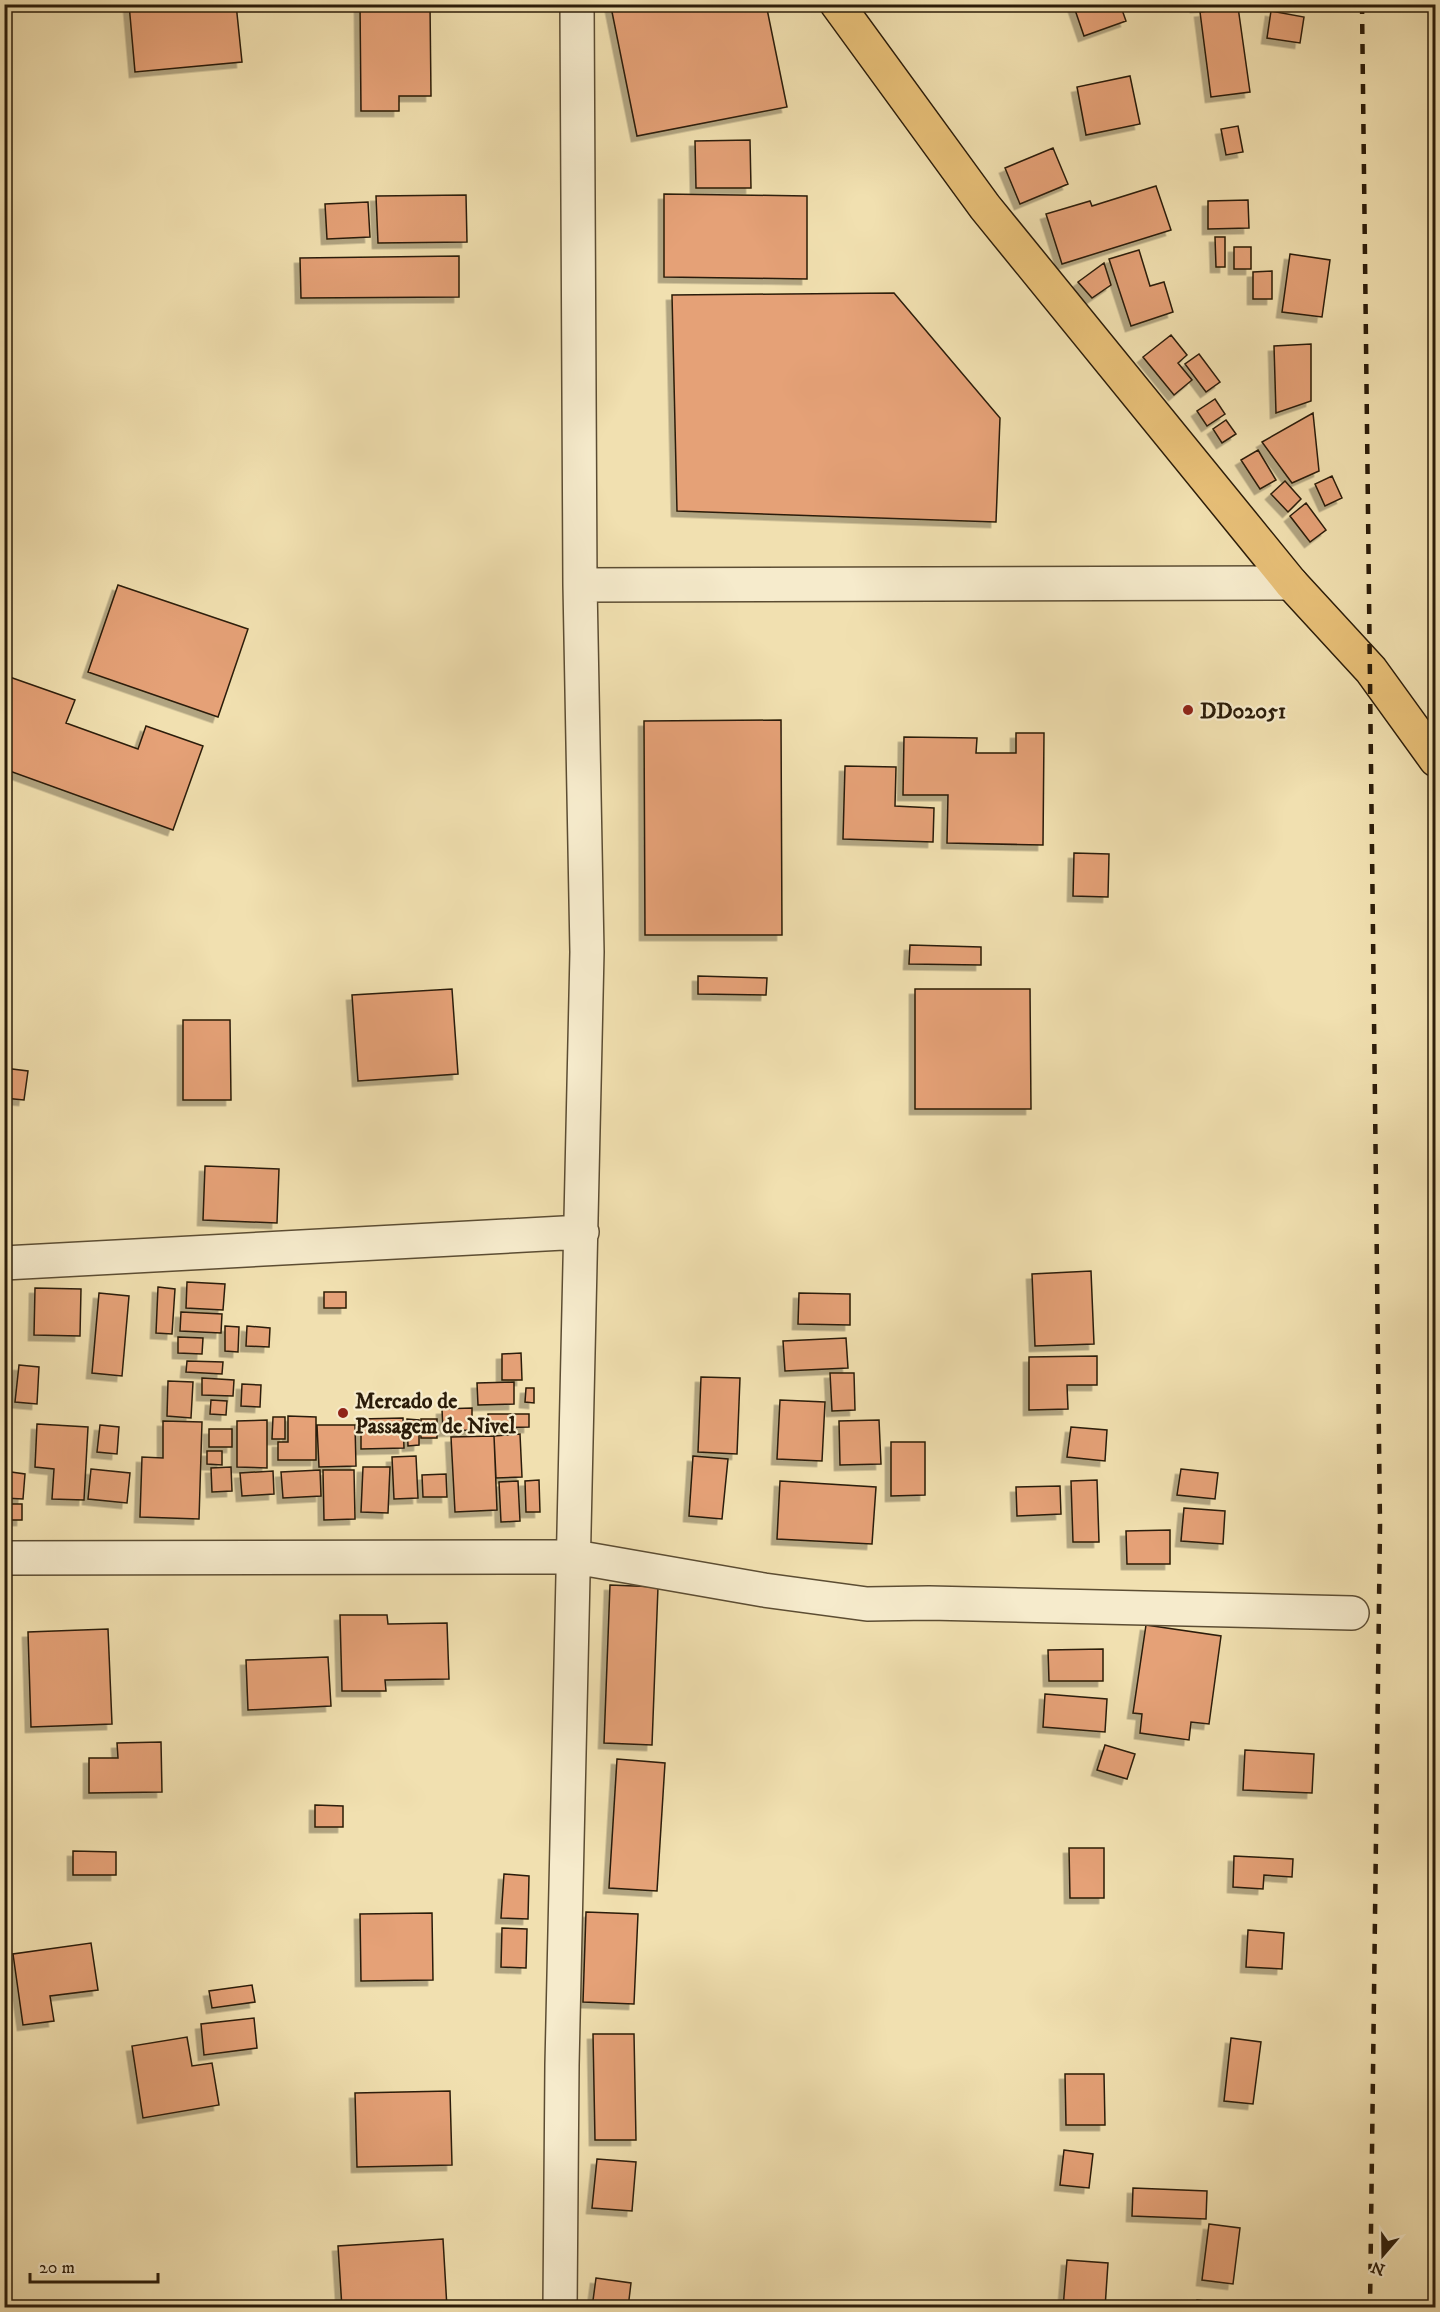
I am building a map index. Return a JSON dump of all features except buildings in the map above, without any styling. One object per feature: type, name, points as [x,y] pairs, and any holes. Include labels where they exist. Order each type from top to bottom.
[{"type":"main road","points":[[837,4],[985,207],[1291,583],[1371,670],[1436,760]]},
{"type":"street","points":[[560,2307],[562,2065],[587,952],[580,585],[577,4]]},
{"type":"street","points":[[580,585],[1291,583]]},
{"type":"street","points":[[4,1263],[582,1232]]},
{"type":"street","points":[[4,1558],[574,1557],[764,1590],[867,1604],[929,1603],[1352,1613]]},
{"type":"railway","points":[[1362,4],[1380,1525],[1370,2308]]},
{"type":"place","name":"DD02051","points":[[1188,710]]},
{"type":"place","name":"Mercado de Passagem de Nivel","points":[[343,1413]]}]
